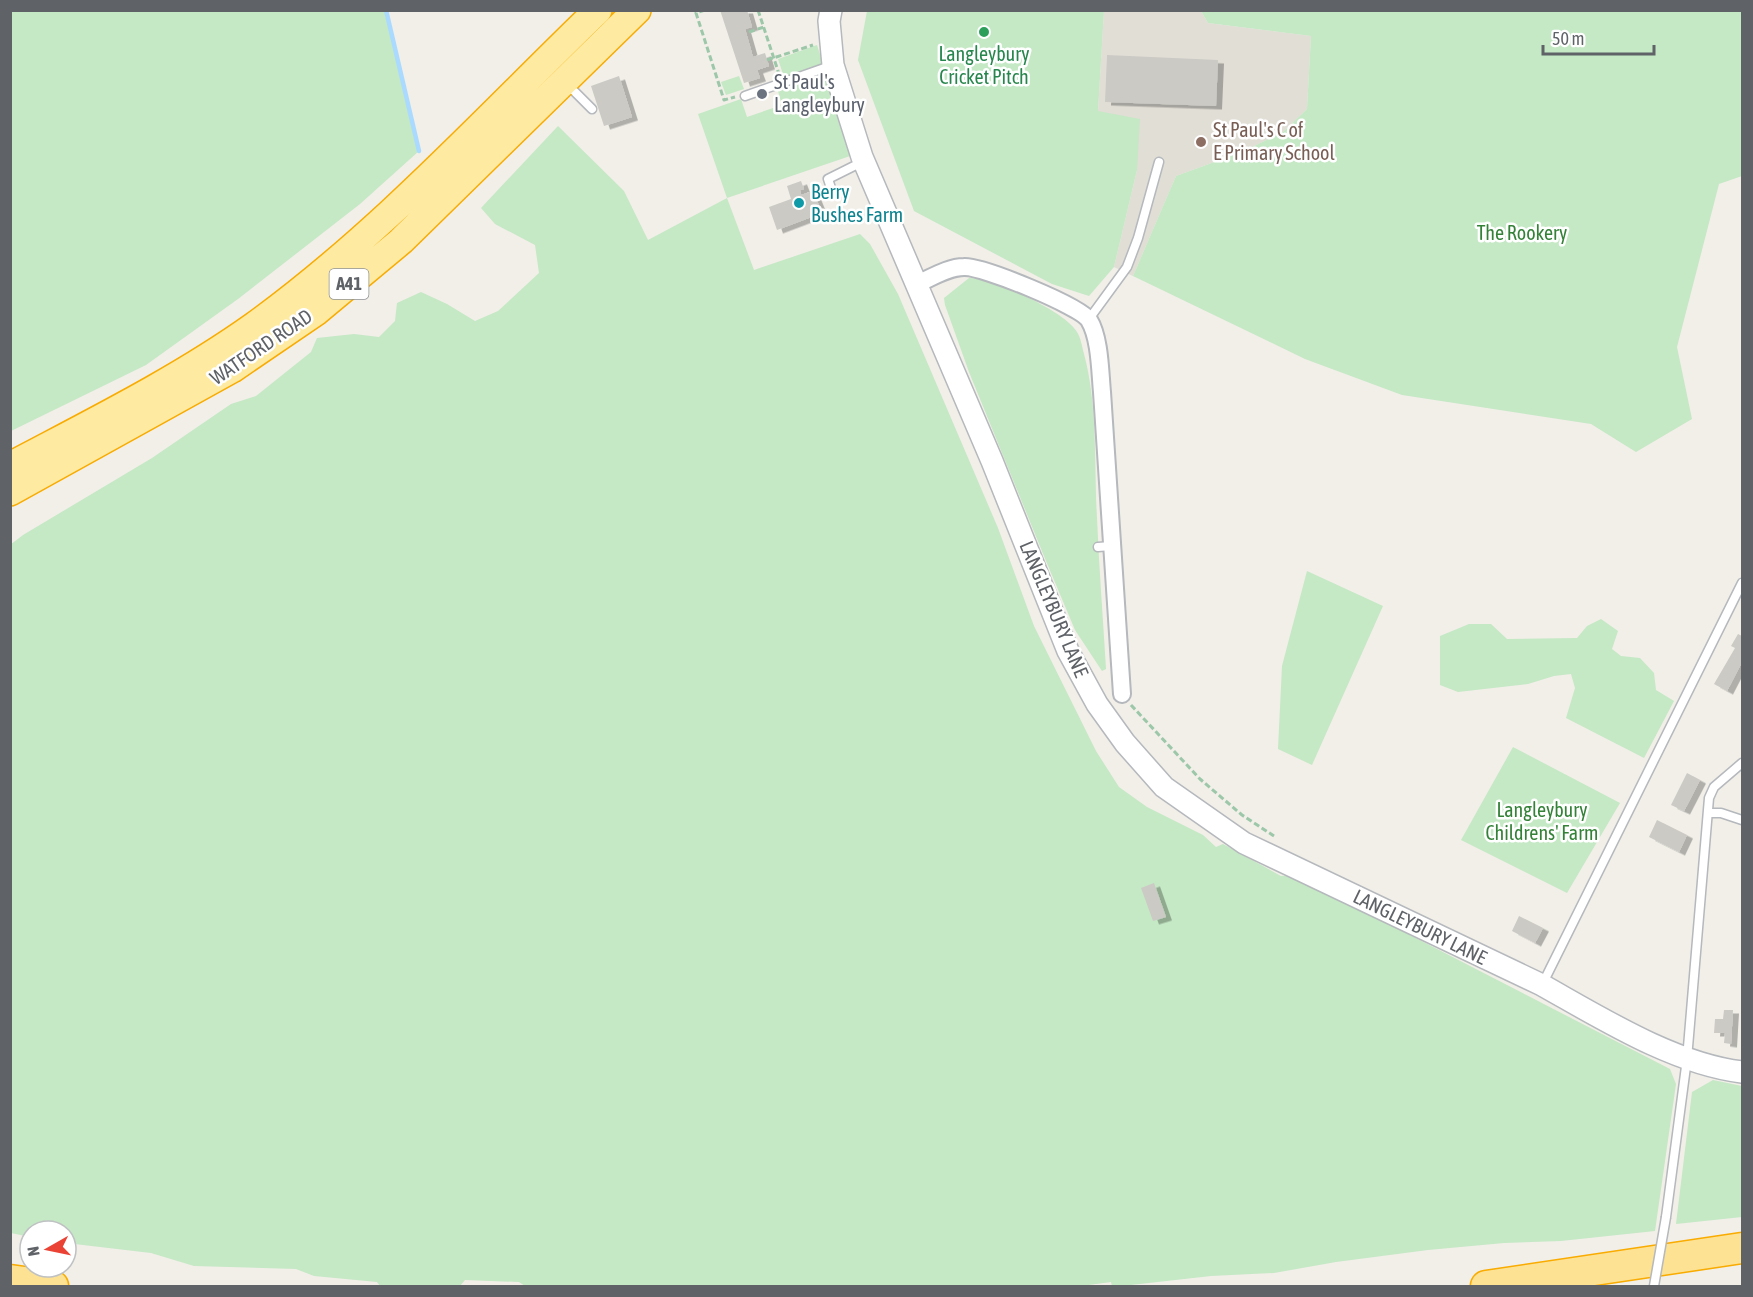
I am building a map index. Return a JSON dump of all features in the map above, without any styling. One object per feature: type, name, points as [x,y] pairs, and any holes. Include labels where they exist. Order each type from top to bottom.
[{"type":"highway","name":"WATFORD ROAD","points":[[10,492],[232,369],[317,311],[401,241],[554,72],[598,10]]},
{"type":"highway","name":"WATFORD ROAD","points":[[10,465],[149,391],[254,326],[383,221],[554,72],[637,10]]},
{"type":"highway","points":[[1486,1287],[1743,1248]]},
{"type":"highway","points":[[10,1280],[53,1287]]},
{"type":"street","name":"LANGLEYBURY LANE","points":[[831,10],[829,21],[833,65],[864,161],[992,461],[1068,651],[1097,704],[1133,752],[1164,787],[1244,843],[1542,985],[1687,1059],[1743,1072]]},
{"type":"street","points":[[917,284],[951,269],[964,267],[983,270],[1078,310],[1089,319],[1099,356],[1102,392],[1105,546],[1122,694]]},
{"type":"lane","points":[[745,96],[833,65]]},
{"type":"lane","points":[[554,72],[592,109]]},
{"type":"lane","points":[[831,188],[828,179],[864,161]]},
{"type":"lane","points":[[1089,319],[1126,267],[1138,238],[1159,162]]},
{"type":"lane","points":[[1542,985],[1743,583]]},
{"type":"lane","points":[[1654,1287],[1666,1217],[1687,1059],[1710,798],[1714,787],[1743,763]]},
{"type":"lane","points":[[1709,813],[1721,813],[1743,820]]},
{"type":"path","points":[[705,10],[696,14],[724,100],[745,96]]},
{"type":"path","points":[[758,10],[782,83]]},
{"type":"path","points":[[749,32],[764,27]]},
{"type":"path","points":[[767,60],[818,43]]},
{"type":"path","points":[[1122,694],[1149,727],[1221,799],[1280,841]]},
{"type":"shaded area","name":"St Paul's C of E Primary School","points":[[1104,11],[1201,11],[1208,23],[1311,36],[1307,109],[1283,132],[1242,152],[1176,176],[1133,276],[1114,267],[1137,170],[1098,111]]},
{"type":"green space","points":[[11,10],[386,11],[419,151],[360,204],[238,299],[146,365],[11,431]]},
{"type":"green space","points":[[867,11],[1104,11],[1098,111],[1140,119],[1137,170],[1114,267],[1089,296],[1052,284],[914,211],[858,60]]},
{"type":"green space","name":"The Rookery","points":[[1201,11],[1742,11],[1742,176],[1719,184],[1677,347],[1692,419],[1636,452],[1591,424],[1402,395],[1305,359],[1133,276],[1176,176],[1242,152],[1283,132],[1307,109],[1311,36],[1208,23]]},
{"type":"green space","points":[[817,45],[823,64],[784,77],[778,59]]},
{"type":"green space","points":[[828,74],[856,154],[727,198],[698,114],[741,99],[747,117],[782,105],[778,91]]},
{"type":"green space","points":[[739,76],[744,89],[726,95],[721,82]]},
{"type":"green space","points":[[558,126],[624,191],[648,240],[727,198],[754,270],[860,234],[870,244],[898,294],[998,528],[1034,626],[1096,751],[1119,787],[1147,807],[1203,835],[1216,847],[1223,844],[1281,876],[1291,875],[1670,1069],[1676,1084],[1655,1231],[1561,1241],[1504,1243],[1428,1250],[1274,1273],[1211,1276],[1122,1286],[1112,1286],[1111,1282],[1081,1286],[525,1286],[519,1282],[465,1280],[460,1286],[380,1286],[377,1282],[314,1276],[296,1269],[194,1266],[151,1253],[78,1244],[78,1219],[18,1219],[18,1234],[11,1233],[10,545],[152,458],[231,404],[256,396],[311,352],[317,338],[354,334],[379,337],[395,321],[397,303],[421,292],[475,321],[498,311],[539,273],[535,245],[495,224],[481,208]]},
{"type":"green space","points":[[969,278],[994,283],[1044,306],[1070,324],[1080,340],[1092,394],[1106,669],[1102,671],[1075,630],[969,372],[945,305],[944,298]]},
{"type":"green space","points":[[1307,571],[1383,606],[1312,765],[1278,749],[1282,666]]},
{"type":"green space","points":[[1601,619],[1618,631],[1612,649],[1621,656],[1640,658],[1654,673],[1656,690],[1674,701],[1644,758],[1566,718],[1575,688],[1571,674],[1554,676],[1528,684],[1458,692],[1440,685],[1440,636],[1469,624],[1491,624],[1507,639],[1577,638],[1587,626]]},
{"type":"green space","name":"Langleybury Childrens' Farm","points":[[1513,747],[1620,803],[1567,893],[1461,840]]},
{"type":"green space","points":[[1713,1080],[1742,1086],[1742,1217],[1676,1224],[1692,1092]]},
{"type":"building","points":[[720,10],[747,10],[752,27],[745,29],[753,57],[765,53],[769,66],[757,70],[760,78],[744,83]]},
{"type":"building","points":[[1107,55],[1218,60],[1216,106],[1105,102]]},
{"type":"building","points":[[619,76],[632,117],[604,126],[591,86]]},
{"type":"building","name":"Berry Bushes Farm","points":[[801,181],[804,189],[800,190],[801,195],[813,191],[822,213],[777,230],[769,207],[791,199],[787,186]]},
{"type":"building","points":[[1738,634],[1742,636],[1742,662],[1727,691],[1714,684],[1735,648],[1731,646]]},
{"type":"building","points":[[1687,773],[1700,780],[1684,811],[1671,805]]},
{"type":"building","points":[[1657,820],[1687,835],[1679,852],[1649,837]]},
{"type":"building","points":[[1154,883],[1166,917],[1153,921],[1141,888]]},
{"type":"building","points":[[1519,916],[1543,928],[1535,943],[1512,931]]},
{"type":"building","points":[[1724,1010],[1733,1010],[1731,1044],[1724,1043],[1725,1033],[1714,1033],[1715,1019],[1723,1019]]},
{"type":"waterway","points":[[386,10],[419,151]]},
{"type":"place","name":"Langleybury Cricket Pitch","points":[[984,32]]},
{"type":"place","name":"St Paul's Langleybury","points":[[762,94]]},
{"type":"place","name":"St Paul's C of E Primary School","points":[[1201,142]]},
{"type":"place","name":"Berry Bushes Farm","points":[[799,203]]}]
